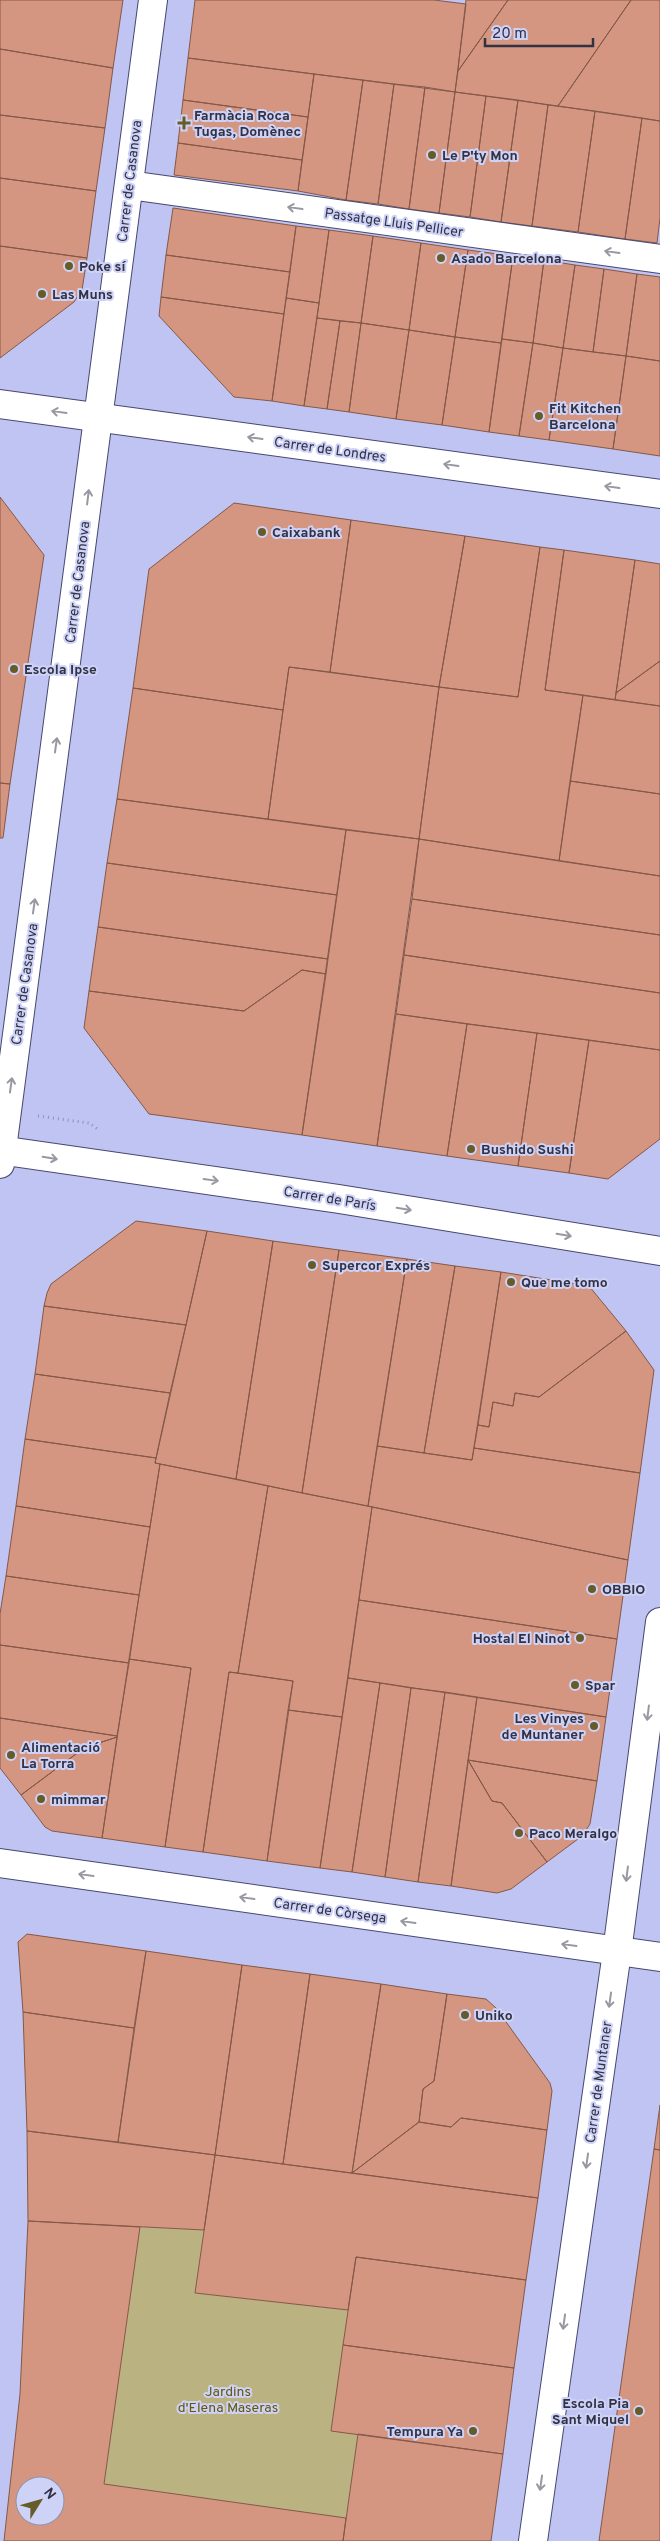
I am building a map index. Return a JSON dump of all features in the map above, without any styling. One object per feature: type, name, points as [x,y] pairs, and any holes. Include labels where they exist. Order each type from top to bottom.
[{"type":"street","name":"Carrer de Casanova","points":[[1,1155],[153,0]]},
{"type":"street","name":"Passatge Lluis Pellicer","points":[[129,185],[660,258]]},
{"type":"street","name":"Carrer de Londres","points":[[0,404],[660,494]]},
{"type":"street","name":"Carrer de París","points":[[1,1155],[339,1199],[660,1251]]},
{"type":"street","name":"Carrer de Muntaner","points":[[532,2541],[617,1952],[660,1622]]},
{"type":"street","name":"Carrer de Còrsega","points":[[0,1863],[660,1957]]},
{"type":"green space","name":"Jardins d'Elena Maseras","points":[[140,2227],[204,2230],[195,2293],[348,2310],[331,2430],[358,2434],[346,2518],[104,2484]]},
{"type":"building","points":[[0,0],[123,0],[113,68],[0,49]]},
{"type":"building","points":[[195,0],[434,0],[466,4],[455,92],[188,58]]},
{"type":"building","points":[[466,0],[508,0],[458,71],[459,60]]},
{"type":"building","points":[[508,0],[631,0],[558,106],[455,92],[458,71]]},
{"type":"building","points":[[631,0],[660,0],[660,121],[558,106]]},
{"type":"building","points":[[0,49],[113,68],[105,128],[0,115]]},
{"type":"building","points":[[188,58],[314,74],[308,117],[183,100]]},
{"type":"building","points":[[314,74],[363,80],[346,200],[298,191]]},
{"type":"building","points":[[363,80],[394,84],[378,204],[346,200]]},
{"type":"building","points":[[394,84],[425,87],[409,209],[378,204]]},
{"type":"building","points":[[425,87],[455,92],[439,213],[409,209]]},
{"type":"building","points":[[455,92],[486,96],[470,217],[439,213]]},
{"type":"building","points":[[486,96],[518,100],[501,222],[470,217]]},
{"type":"building","points":[[183,100],[308,117],[302,160],[178,143]]},
{"type":"building","points":[[518,100],[548,105],[532,226],[501,222]]},
{"type":"building","points":[[548,105],[595,111],[578,232],[532,226]]},
{"type":"building","points":[[595,111],[642,118],[625,239],[578,232]]},
{"type":"building","points":[[0,115],[105,128],[96,191],[0,178]]},
{"type":"building","points":[[642,118],[660,121],[660,218],[657,243],[625,239]]},
{"type":"building","points":[[178,143],[302,160],[298,191],[174,175]]},
{"type":"building","points":[[0,178],[96,191],[87,258],[0,246]]},
{"type":"building","points":[[173,208],[296,226],[290,272],[166,255]]},
{"type":"building","points":[[296,226],[329,230],[319,303],[286,298]]},
{"type":"building","points":[[329,230],[373,236],[361,323],[317,318]]},
{"type":"building","points":[[373,236],[421,243],[409,330],[361,323]]},
{"type":"building","points":[[421,243],[468,250],[455,337],[409,330]]},
{"type":"building","points":[[0,246],[87,258],[82,290],[74,302],[0,358]]},
{"type":"building","points":[[468,250],[513,256],[501,343],[455,337]]},
{"type":"building","points":[[166,255],[290,272],[284,314],[161,297]]},
{"type":"building","points":[[513,256],[544,260],[533,343],[502,339]]},
{"type":"building","points":[[544,260],[575,265],[563,348],[533,343]]},
{"type":"building","points":[[575,265],[604,269],[593,352],[563,348]]},
{"type":"building","points":[[604,269],[637,274],[626,356],[593,352]]},
{"type":"building","points":[[637,274],[660,277],[660,361],[626,356]]},
{"type":"building","points":[[161,297],[284,314],[272,401],[234,397],[159,316]]},
{"type":"building","points":[[286,298],[319,303],[304,406],[272,401]]},
{"type":"building","points":[[317,318],[340,321],[327,409],[304,406]]},
{"type":"building","points":[[340,321],[361,323],[349,412],[327,409]]},
{"type":"building","points":[[361,323],[409,330],[396,419],[349,412]]},
{"type":"building","points":[[409,330],[455,337],[442,425],[396,419]]},
{"type":"building","points":[[455,337],[501,343],[489,432],[442,425]]},
{"type":"building","points":[[502,339],[533,343],[519,436],[489,432]]},
{"type":"building","points":[[533,343],[563,348],[549,440],[519,436]]},
{"type":"building","points":[[563,348],[626,356],[613,449],[549,440]]},
{"type":"building","points":[[626,356],[660,361],[660,456],[613,449]]},
{"type":"building","name":"Escola Ipse","points":[[0,497],[44,555],[10,784],[0,783]]},
{"type":"building","points":[[234,503],[351,520],[330,672],[289,667],[283,710],[133,688],[149,569]]},
{"type":"building","points":[[351,520],[465,536],[439,687],[330,672]]},
{"type":"building","points":[[465,536],[540,547],[518,697],[439,687]]},
{"type":"building","points":[[540,547],[564,550],[545,690],[583,695],[559,861],[419,839],[439,687],[518,697]]},
{"type":"building","points":[[564,550],[635,560],[615,700],[545,690]]},
{"type":"building","points":[[635,560],[660,564],[660,661],[616,693]]},
{"type":"building","points":[[660,661],[660,706],[615,700],[616,693]]},
{"type":"building","points":[[289,667],[439,687],[419,839],[268,819]]},
{"type":"building","points":[[133,688],[283,710],[268,819],[117,799]]},
{"type":"building","points":[[583,695],[660,706],[660,794],[570,781]]},
{"type":"building","points":[[570,781],[660,794],[660,876],[559,861]]},
{"type":"building","points":[[0,783],[10,784],[3,838],[0,838]]},
{"type":"building","points":[[117,799],[346,830],[337,895],[107,863]]},
{"type":"building","points":[[346,830],[419,839],[377,1146],[302,1135]]},
{"type":"building","points":[[419,839],[660,876],[660,935],[412,899]]},
{"type":"building","points":[[107,863],[337,895],[328,959],[98,927]]},
{"type":"building","points":[[412,899],[660,935],[660,993],[404,955]]},
{"type":"building","points":[[98,927],[328,959],[326,974],[302,970],[244,1011],[89,991]]},
{"type":"building","points":[[404,955],[660,993],[660,1050],[396,1014]]},
{"type":"building","points":[[302,970],[326,974],[302,1135],[149,1114],[84,1028],[89,991],[244,1011]]},
{"type":"building","points":[[396,1014],[467,1024],[447,1156],[377,1146]]},
{"type":"building","points":[[467,1024],[537,1033],[518,1166],[447,1156]]},
{"type":"building","points":[[537,1033],[589,1040],[569,1173],[518,1166]]},
{"type":"building","points":[[589,1040],[660,1050],[660,1139],[608,1179],[569,1173]]},
{"type":"building","points":[[136,1221],[207,1231],[186,1325],[44,1306],[51,1284]]},
{"type":"building","points":[[207,1231],[273,1241],[236,1479],[155,1463]]},
{"type":"building","points":[[273,1241],[339,1250],[302,1493],[236,1479]]},
{"type":"building","points":[[339,1250],[407,1259],[368,1506],[302,1493]]},
{"type":"building","points":[[407,1259],[455,1266],[424,1453],[377,1446]]},
{"type":"building","points":[[455,1266],[501,1272],[472,1460],[424,1453]]},
{"type":"building","points":[[501,1272],[589,1286],[626,1331],[539,1397],[515,1393],[513,1406],[493,1402],[489,1427],[478,1425]]},
{"type":"building","points":[[44,1306],[186,1325],[170,1393],[35,1374]]},
{"type":"building","points":[[626,1331],[654,1370],[640,1473],[474,1448],[478,1425],[489,1427],[493,1402],[513,1406],[515,1393],[539,1397]]},
{"type":"building","points":[[35,1374],[170,1393],[156,1458],[25,1439]]},
{"type":"building","points":[[25,1439],[156,1458],[155,1463],[160,1464],[150,1527],[16,1506]]},
{"type":"building","points":[[377,1446],[472,1460],[474,1448],[640,1473],[628,1560],[368,1506]]},
{"type":"building","points":[[160,1464],[268,1486],[238,1673],[229,1672],[203,1852],[165,1847],[191,1668],[129,1659]]},
{"type":"building","points":[[268,1486],[372,1507],[342,1717],[288,1710],[293,1681],[238,1673]]},
{"type":"building","points":[[16,1506],[150,1527],[139,1595],[6,1576]]},
{"type":"building","points":[[372,1507],[628,1560],[617,1639],[359,1600]]},
{"type":"building","points":[[6,1576],[139,1595],[129,1663],[0,1645],[0,1614]]},
{"type":"building","points":[[359,1600],[617,1639],[606,1717],[348,1678]]},
{"type":"building","points":[[0,1645],[129,1663],[117,1736],[0,1718]]},
{"type":"building","points":[[129,1659],[191,1668],[165,1847],[102,1838]]},
{"type":"building","points":[[229,1672],[293,1681],[267,1861],[203,1852]]},
{"type":"building","points":[[348,1678],[380,1683],[352,1872],[320,1868]]},
{"type":"building","points":[[380,1683],[411,1688],[385,1877],[352,1872]]},
{"type":"building","points":[[411,1688],[445,1692],[418,1882],[385,1877]]},
{"type":"building","points":[[445,1692],[477,1697],[451,1886],[418,1882]]},
{"type":"building","points":[[477,1697],[606,1717],[597,1781],[468,1760]]},
{"type":"building","points":[[288,1710],[342,1717],[320,1868],[267,1861]]},
{"type":"building","points":[[0,1718],[117,1737],[84,1748],[21,1795],[0,1768]]},
{"type":"building","points":[[117,1737],[102,1838],[52,1831],[45,1827],[21,1795],[84,1748]]},
{"type":"building","points":[[468,1760],[597,1781],[590,1824],[582,1836],[547,1862],[502,1803],[492,1801]]},
{"type":"building","points":[[468,1760],[492,1801],[502,1803],[547,1862],[511,1889],[497,1893],[451,1886]]},
{"type":"building","points":[[27,1934],[146,1951],[134,2028],[23,2012],[18,1942]]},
{"type":"building","points":[[146,1951],[242,1965],[215,2155],[118,2142]]},
{"type":"building","points":[[242,1965],[310,1974],[283,2164],[215,2155]]},
{"type":"building","points":[[310,1974],[381,1984],[352,2173],[283,2164]]},
{"type":"building","points":[[381,1984],[447,1994],[434,2081],[423,2089],[419,2122],[352,2173]]},
{"type":"building","points":[[447,1994],[486,1999],[496,2008],[550,2083],[552,2091],[547,2130],[461,2118],[451,2127],[419,2122],[423,2089],[434,2081]]},
{"type":"building","points":[[23,2012],[134,2028],[118,2142],[27,2131]]},
{"type":"building","points":[[660,2105],[660,2150],[654,2149]]},
{"type":"building","points":[[461,2118],[547,2130],[538,2198],[352,2173],[419,2122],[451,2127]]},
{"type":"building","points":[[27,2131],[215,2155],[204,2230],[28,2221]]},
{"type":"building","name":"Escola Pia Sant Miquel","points":[[654,2149],[660,2150],[660,2541],[599,2541]]},
{"type":"building","points":[[215,2155],[538,2198],[526,2280],[356,2257],[348,2310],[195,2293]]},
{"type":"building","points":[[28,2221],[140,2227],[104,2484],[346,2518],[343,2541],[4,2541],[20,2394]]},
{"type":"building","points":[[356,2257],[526,2280],[514,2368],[343,2345]]},
{"type":"building","points":[[343,2345],[514,2368],[503,2454],[331,2431]]},
{"type":"building","points":[[358,2434],[503,2454],[491,2541],[343,2541]]},
{"type":"place","name":"Farmàcia Roca Tugas, Domènec","points":[[184,123]]},
{"type":"place","name":"Le P'ty Mon","points":[[432,155]]},
{"type":"place","name":"Asado Barcelona","points":[[441,258]]},
{"type":"place","name":"Poke sí","points":[[69,266]]},
{"type":"place","name":"Las Muns","points":[[42,294]]},
{"type":"place","name":"Fit Kitchen Barcelona","points":[[539,416]]},
{"type":"place","name":"Caixabank","points":[[262,532]]},
{"type":"place","name":"Escola Ipse","points":[[14,669]]},
{"type":"place","name":"Bushido Sushi","points":[[471,1149]]},
{"type":"place","name":"Supercor Exprés","points":[[312,1265]]},
{"type":"place","name":"Que me tomo","points":[[511,1282]]},
{"type":"place","name":"OBBIO","points":[[592,1589]]},
{"type":"place","name":"Hostal El Ninot","points":[[580,1638]]},
{"type":"place","name":"Spar","points":[[575,1685]]},
{"type":"place","name":"Les Vinyes de Muntaner","points":[[594,1726]]},
{"type":"place","name":"Alimentació La Torra","points":[[11,1755]]},
{"type":"place","name":"mimmar","points":[[41,1799]]},
{"type":"place","name":"Paco Meralgo","points":[[519,1833]]},
{"type":"place","name":"Uniko","points":[[465,2015]]},
{"type":"place","name":"Escola Pia Sant Miquel","points":[[639,2411]]},
{"type":"place","name":"Tempura Ya","points":[[473,2431]]}]
